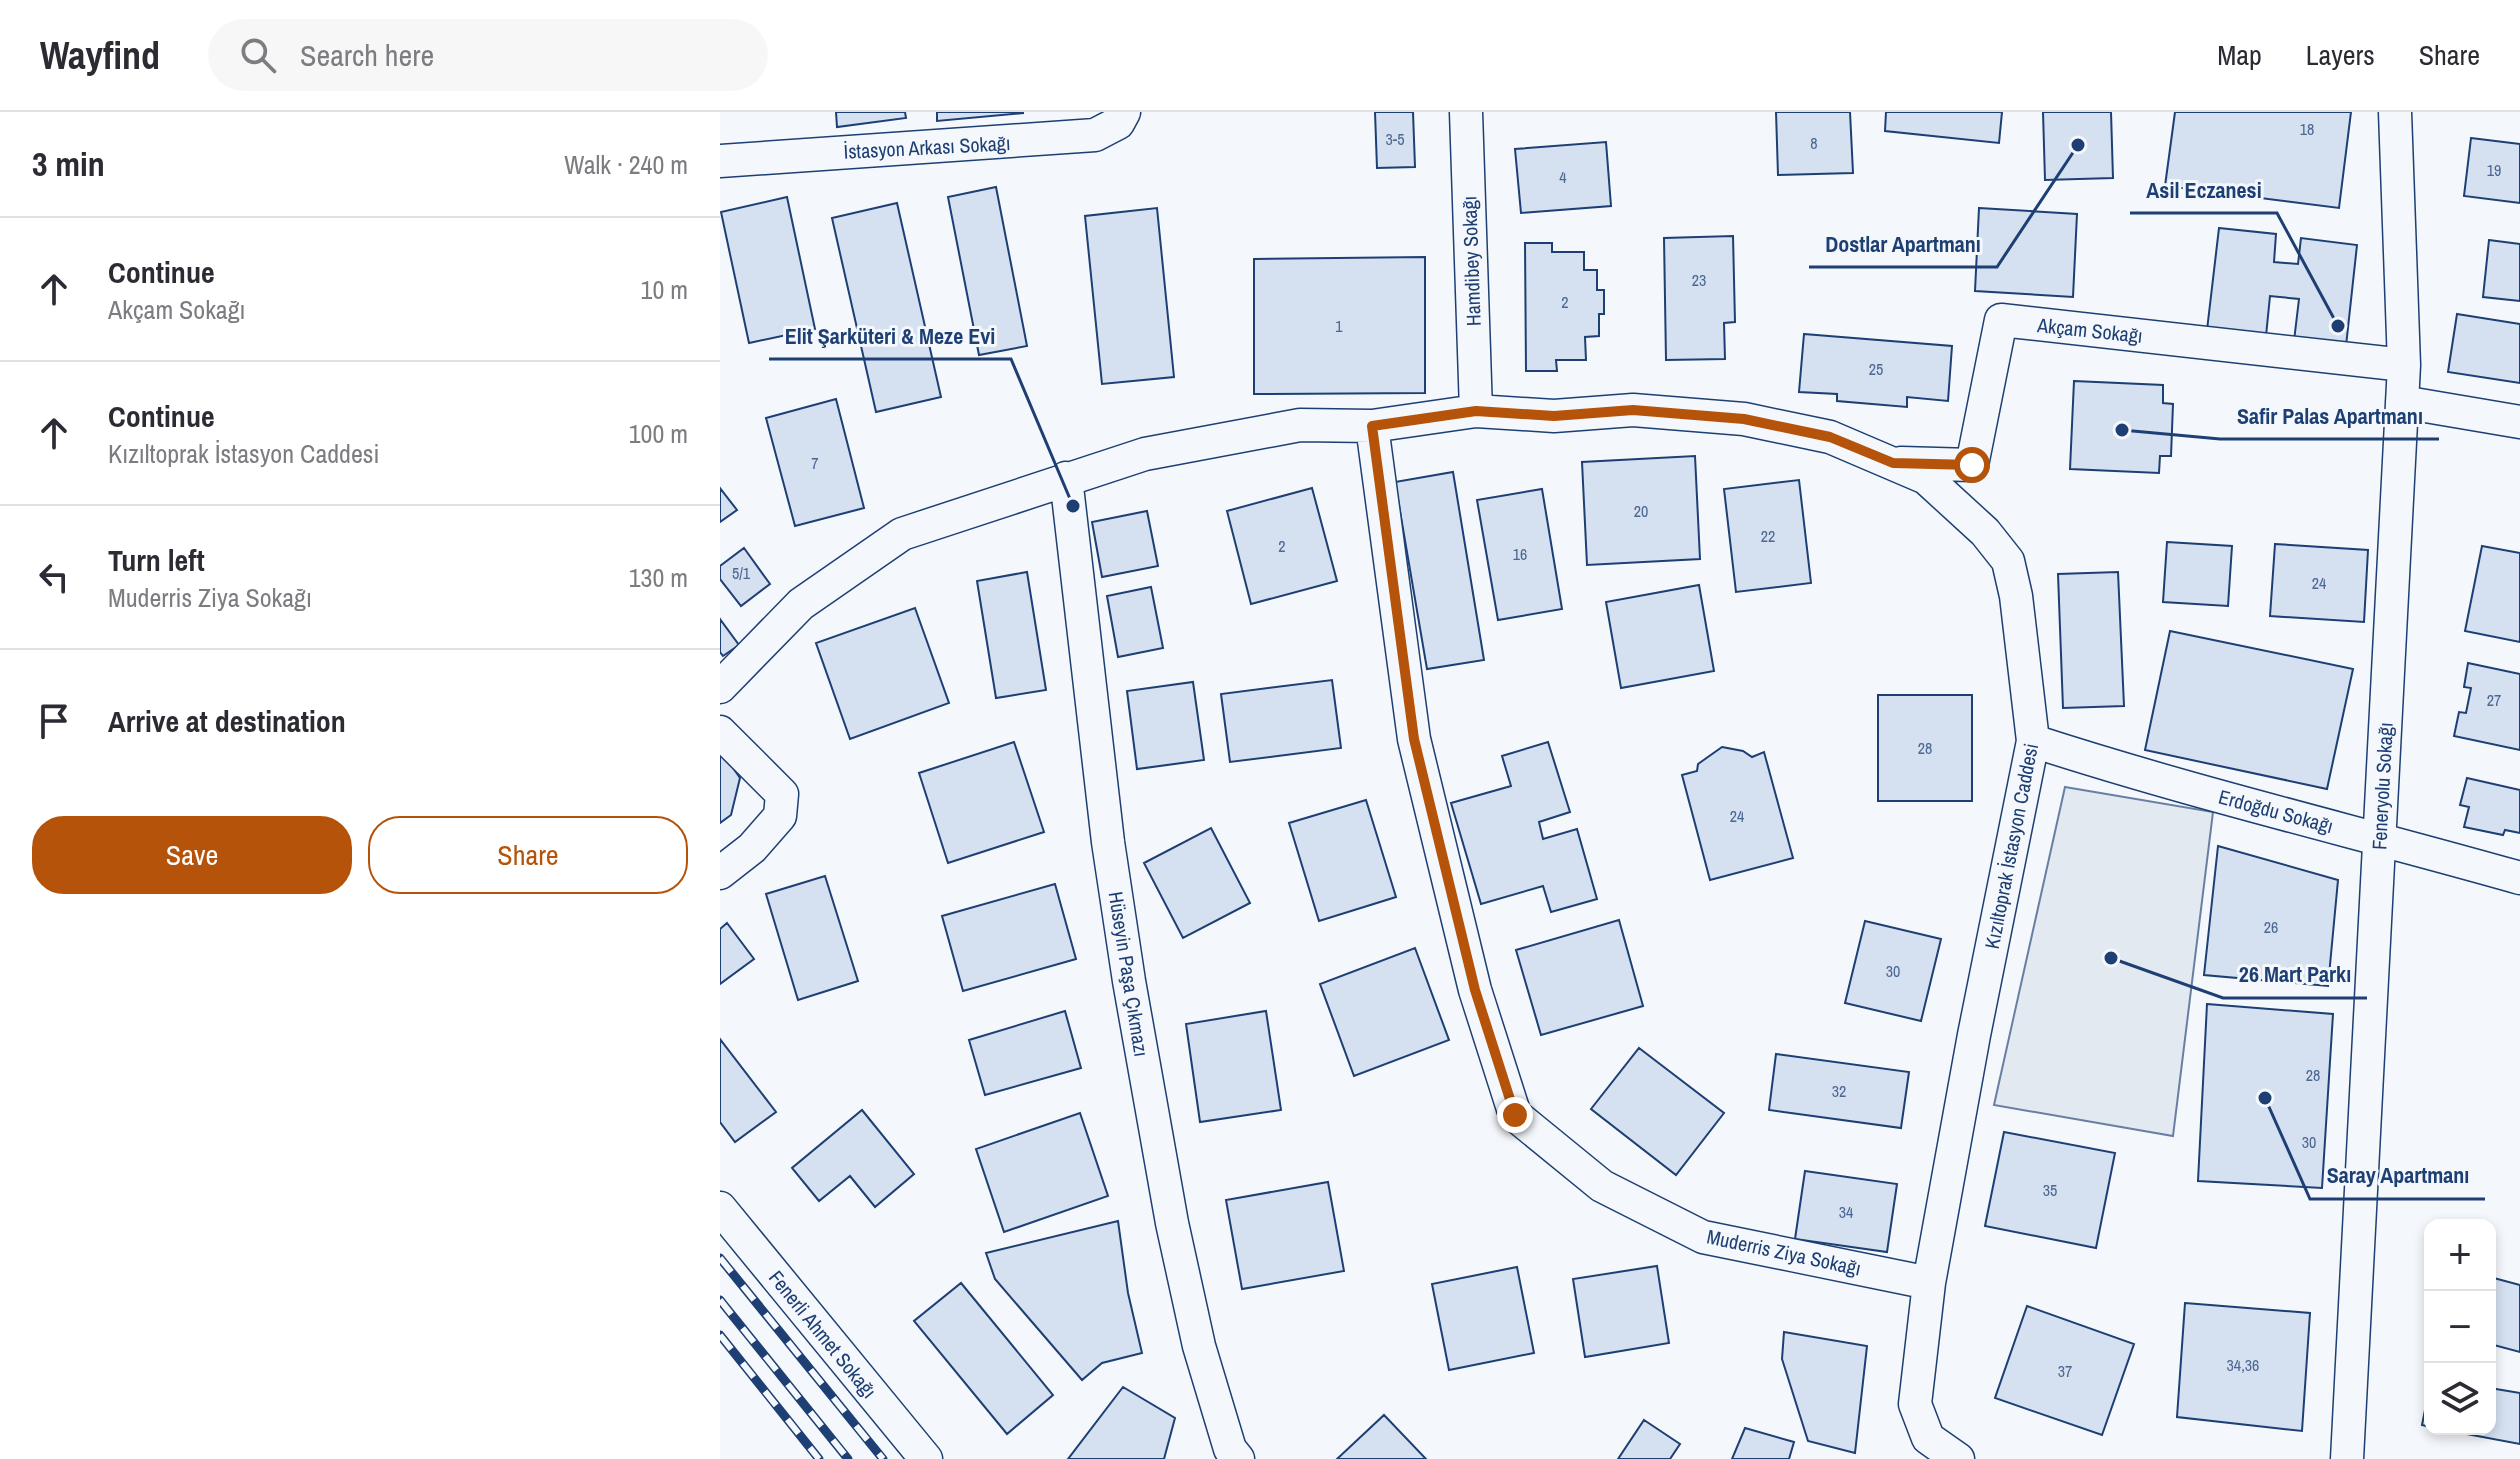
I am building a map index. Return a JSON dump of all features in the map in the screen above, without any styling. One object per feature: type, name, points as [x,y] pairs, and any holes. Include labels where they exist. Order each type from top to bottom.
[{"type":"street","name":"İstasyon Arkası Sokağı","points":[[720,161],[1095,135],[1118,123],[1124,112]]},
{"type":"street","name":"Hamdibey Sokağı","points":[[1466,112],[1476,411]]},
{"type":"street","name":"Feneryolu Sokağı","points":[[2347,1459],[2404,365],[2395,112]]},
{"type":"street","name":"Akçam Sokağı","points":[[1893,463],[1972,465],[2001,320],[2404,365]]},
{"type":"street","points":[[2402,402],[2520,422]]},
{"type":"street","name":"Kızıltoprak İstasyon Caddesi","points":[[720,687],[801,604],[902,534],[1145,454],[1300,425],[1372,426],[1476,411],[1554,416],[1633,410],[1744,419],[1830,437],[1926,478],[1985,532],[2008,561],[2016,596],[2033,741],[1974,1035],[1929,1283],[1915,1404],[1928,1438],[1958,1459]]},
{"type":"street","name":"Muderris Ziya Sokağı","points":[[1372,426],[1414,739],[1475,990],[1515,1115],[1602,1186],[1703,1237],[1929,1283]]},
{"type":"street","name":"Hüseyin Paşa Çıkmazı","points":[[1066,478],[1108,842],[1129,981],[1172,1223],[1199,1346],[1230,1449],[1238,1459]]},
{"type":"street","points":[[720,732],[782,794],[780,816],[752,848],[720,873]]},
{"type":"street","name":"Erdoğdu Sokağı","points":[[2033,741],[2148,778],[2520,878]]},
{"type":"street","name":"Fenerli Ahmet Sokağı","points":[[720,1208],[926,1459]]},
{"type":"shaded area","points":[[2065,787],[2213,812],[2173,1136],[1994,1105]]},
{"type":"building","points":[[836,112],[905,112],[906,118],[837,127]]},
{"type":"building","points":[[937,112],[1023,112],[1023,113],[937,121]]},
{"type":"building","points":[[1375,112],[1413,112],[1415,167],[1377,168]]},
{"type":"building","points":[[1776,112],[1850,112],[1853,173],[1778,175]]},
{"type":"building","points":[[1886,112],[2002,112],[1999,143],[1885,131]]},
{"type":"building","points":[[2043,112],[2111,112],[2113,178],[2045,180]]},
{"type":"building","points":[[2175,112],[2351,112],[2339,208],[2165,186]]},
{"type":"building","points":[[2471,138],[2520,144],[2520,203],[2464,196]]},
{"type":"building","points":[[1606,142],[1611,206],[1521,213],[1515,149]]},
{"type":"building","points":[[996,187],[1027,346],[979,355],[948,197]]},
{"type":"building","points":[[787,197],[815,329],[749,343],[721,212]]},
{"type":"building","points":[[897,203],[941,397],[876,412],[832,218]]},
{"type":"building","points":[[1157,208],[1174,377],[1102,384],[1085,216]]},
{"type":"building","points":[[1979,208],[2077,214],[2073,297],[1975,291]]},
{"type":"building","points":[[2219,228],[2276,234],[2274,262],[2298,264],[2301,238],[2357,245],[2346,346],[2294,341],[2299,299],[2270,296],[2266,336],[2207,330]]},
{"type":"building","points":[[1733,236],[1735,322],[1724,323],[1725,359],[1666,360],[1664,238]]},
{"type":"building","points":[[2489,240],[2520,244],[2520,301],[2483,297]]},
{"type":"building","points":[[1525,243],[1552,243],[1552,252],[1584,252],[1584,270],[1597,270],[1597,290],[1604,290],[1604,314],[1599,314],[1599,336],[1585,337],[1586,360],[1556,360],[1557,371],[1526,371]]},
{"type":"building","points":[[1425,257],[1425,393],[1254,394],[1254,259]]},
{"type":"building","points":[[2457,314],[2520,324],[2520,383],[2448,372]]},
{"type":"building","points":[[1804,334],[1952,346],[1948,401],[1907,397],[1907,407],[1837,401],[1837,394],[1799,392]]},
{"type":"building","points":[[2074,381],[2163,385],[2163,403],[2173,404],[2171,456],[2160,456],[2159,473],[2070,469]]},
{"type":"building","points":[[836,399],[864,508],[795,526],[766,418]]},
{"type":"building","points":[[1695,456],[1700,559],[1587,565],[1582,462]]},
{"type":"building","points":[[1453,472],[1484,660],[1427,669],[1395,482]]},
{"type":"building","points":[[1799,480],[1811,583],[1736,592],[1724,489]]},
{"type":"building","points":[[720,488],[737,510],[720,522]]},
{"type":"building","points":[[1312,488],[1337,581],[1251,604],[1227,511]]},
{"type":"building","points":[[1542,489],[1562,609],[1498,620],[1477,500]]},
{"type":"building","points":[[1147,511],[1158,566],[1102,577],[1092,522]]},
{"type":"building","points":[[2167,542],[2232,546],[2228,606],[2163,602]]},
{"type":"building","points":[[2275,544],[2368,550],[2364,622],[2270,616]]},
{"type":"building","points":[[2482,546],[2520,553],[2520,642],[2465,631]]},
{"type":"building","points":[[744,548],[770,584],[741,606],[720,579],[720,566]]},
{"type":"building","points":[[1027,572],[1046,690],[996,698],[977,581]]},
{"type":"building","points":[[2118,572],[2124,706],[2063,708],[2058,574]]},
{"type":"building","points":[[1699,585],[1714,671],[1621,688],[1606,602]]},
{"type":"building","points":[[1151,587],[1163,648],[1118,657],[1107,596]]},
{"type":"building","points":[[915,608],[949,703],[850,739],[816,643]]},
{"type":"building","points":[[720,619],[739,645],[723,656],[720,652]]},
{"type":"building","points":[[2170,631],[2353,669],[2327,789],[2145,750]]},
{"type":"building","points":[[2468,663],[2520,674],[2520,750],[2454,736],[2459,712],[2466,713],[2471,688],[2464,687]]},
{"type":"building","points":[[1332,680],[1341,748],[1230,762],[1221,694]]},
{"type":"building","points":[[1193,682],[1204,760],[1137,769],[1127,691]]},
{"type":"building","points":[[1878,695],[1972,695],[1972,801],[1878,801]]},
{"type":"building","points":[[1014,742],[1044,832],[948,863],[919,773]]},
{"type":"building","points":[[1548,742],[1570,812],[1539,822],[1543,839],[1577,829],[1597,899],[1551,912],[1543,886],[1481,904],[1451,803],[1511,786],[1502,756]]},
{"type":"building","points":[[1722,747],[1743,751],[1752,757],[1764,752],[1793,858],[1710,880],[1682,775],[1697,771],[1698,764]]},
{"type":"building","points":[[720,749],[740,778],[731,815],[720,823]]},
{"type":"building","points":[[2467,778],[2520,790],[2520,833],[2505,830],[2503,835],[2464,827],[2469,807],[2460,805]]},
{"type":"building","points":[[1366,800],[1396,897],[1319,921],[1289,823]]},
{"type":"building","points":[[1211,828],[1250,903],[1183,938],[1144,863]]},
{"type":"building","points":[[2218,846],[2338,880],[2328,986],[2204,975]]},
{"type":"building","points":[[825,876],[858,981],[798,1000],[766,894]]},
{"type":"building","points":[[1055,884],[1076,959],[963,991],[942,916]]},
{"type":"building","points":[[1619,920],[1643,1006],[1541,1035],[1516,950]]},
{"type":"building","points":[[1865,921],[1941,939],[1921,1021],[1845,1003]]},
{"type":"building","points":[[727,923],[754,959],[720,984],[720,929]]},
{"type":"building","points":[[1415,948],[1449,1040],[1354,1076],[1320,984]]},
{"type":"building","points":[[2207,1004],[2333,1014],[2322,1188],[2198,1181]]},
{"type":"building","points":[[1065,1011],[1081,1068],[985,1095],[969,1040]]},
{"type":"building","points":[[1266,1011],[1281,1110],[1200,1122],[1186,1024]]},
{"type":"building","points":[[720,1039],[776,1112],[735,1142],[720,1122]]},
{"type":"building","points":[[1639,1048],[1724,1113],[1676,1175],[1591,1109]]},
{"type":"building","points":[[1776,1054],[1909,1072],[1901,1128],[1769,1110]]},
{"type":"building","points":[[862,1110],[914,1174],[875,1207],[850,1176],[819,1201],[792,1168]]},
{"type":"building","points":[[1080,1113],[1108,1196],[1004,1232],[976,1149]]},
{"type":"building","points":[[2004,1132],[2115,1153],[2096,1248],[1985,1226]]},
{"type":"building","points":[[1805,1171],[1897,1184],[1887,1252],[1795,1239]]},
{"type":"building","points":[[1328,1182],[1344,1271],[1242,1289],[1226,1200]]},
{"type":"building","points":[[1118,1221],[1128,1293],[1142,1353],[1102,1363],[1082,1380],[995,1279],[986,1253]]},
{"type":"building","points":[[1657,1266],[1669,1343],[1585,1357],[1573,1279]]},
{"type":"building","points":[[1517,1267],[1534,1353],[1449,1370],[1432,1284]]},
{"type":"building","points":[[2496,1279],[2520,1285],[2520,1352],[2496,1346]]},
{"type":"building","points":[[961,1283],[1053,1395],[1007,1434],[914,1321]]},
{"type":"building","points":[[2185,1303],[2310,1313],[2302,1431],[2177,1417]]},
{"type":"building","points":[[2027,1306],[2134,1344],[2102,1435],[1995,1398]]},
{"type":"building","points":[[1784,1332],[1867,1346],[1855,1453],[1808,1441],[1782,1359]]},
{"type":"building","points":[[1123,1387],[1175,1418],[1164,1459],[1068,1459]]},
{"type":"building","points":[[2496,1389],[2520,1393],[2520,1444],[2472,1435],[2496,1435]]},
{"type":"building","points":[[1384,1415],[1426,1459],[1337,1459]]},
{"type":"building","points":[[1644,1420],[1680,1444],[1670,1459],[1618,1459]]},
{"type":"building","points":[[1745,1428],[1794,1442],[1789,1459],[1732,1459]]},
{"type":"railway","points":[[720,1258],[883,1459]]},
{"type":"railway","points":[[720,1300],[848,1459]]},
{"type":"railway","points":[[720,1335],[819,1459]]},
{"type":"place","name":"Dostlar Apartmanı","points":[[2078,145]]},
{"type":"place","name":"Asil Eczanesi","points":[[2338,326]]},
{"type":"place","name":"Safir Palas Apartmanı","points":[[2122,430]]},
{"type":"place","name":"Elit Şarküteri & Meze Evi","points":[[1073,506]]},
{"type":"place","name":"26 Mart Parkı","points":[[2111,958]]},
{"type":"place","name":"Saray Apartmanı","points":[[2265,1098]]},
{"type":"route","points":[[1515,1115],[1475,990],[1414,739],[1372,426],[1476,411],[1554,416],[1633,410],[1744,419],[1830,437],[1893,463],[1972,465]]}]
